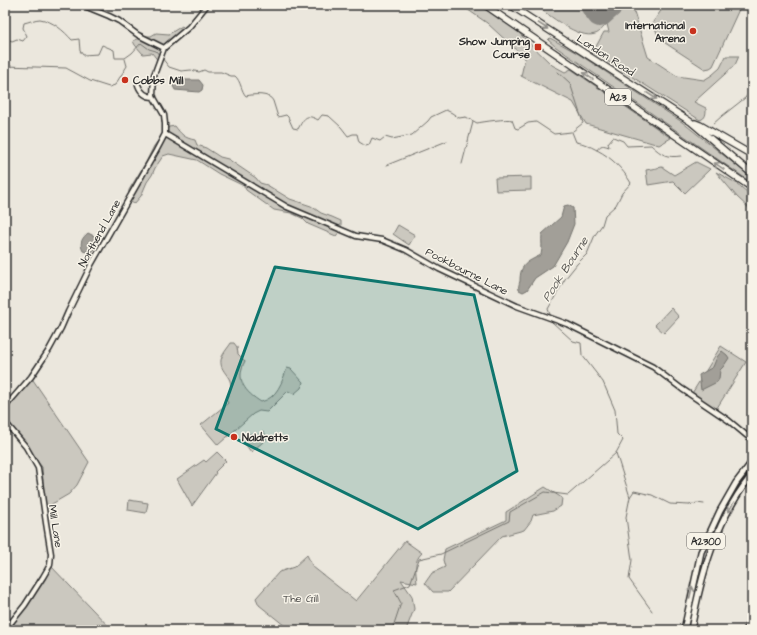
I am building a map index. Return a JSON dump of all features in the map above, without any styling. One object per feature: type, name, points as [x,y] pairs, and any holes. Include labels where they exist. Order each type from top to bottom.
[{"type":"highway","name":"A23","points":[[485,5],[752,188]]},
{"type":"highway","name":"London Road","points":[[510,5],[691,122]]},
{"type":"highway","name":"A23","points":[[691,122],[752,174]]},
{"type":"highway","points":[[691,122],[700,125],[752,156]]},
{"type":"main road","name":"A2300","points":[[684,630],[701,552],[720,511],[736,483],[752,462]]},
{"type":"main road","name":"A2300","points":[[691,630],[702,580],[714,540],[730,508],[752,475]]},
{"type":"street","points":[[82,5],[110,16],[138,36],[164,48],[189,27],[207,5]]},
{"type":"street","name":"Northend Lane","points":[[6,404],[31,377],[49,350],[61,328],[90,265],[156,151],[164,134],[164,115],[154,97],[154,75],[164,48]]},
{"type":"street","points":[[138,85],[147,96],[154,97]]},
{"type":"street","name":"Pookbourne Lane","points":[[164,134],[287,207],[356,236],[382,240],[406,250],[439,269],[517,306],[567,324],[653,367],[682,389],[728,420],[752,440]]},
{"type":"street","name":"Mill Lane","points":[[5,422],[26,447],[38,468],[51,554],[50,565],[43,577],[25,605],[5,630]]},
{"type":"street","points":[[746,630],[752,614]]},
{"type":"highlighted area","points":[[275,267],[474,295],[517,471],[418,529],[216,429]]},
{"type":"green space","points":[[461,5],[479,5],[517,31],[552,65],[565,72],[571,69],[671,138],[659,145],[586,124],[573,102],[521,76],[525,58],[487,23]]},
{"type":"green space","points":[[535,5],[593,5],[606,23],[618,5],[632,5],[648,57],[677,76],[704,80],[720,68],[726,56],[739,56],[735,65],[694,102],[706,108],[705,116],[700,120],[593,52],[604,32],[609,32],[607,24],[597,33],[588,35],[572,30],[555,20]]},
{"type":"green space","name":"International Arena","points":[[665,5],[741,5],[713,66],[705,69],[659,39],[653,22]]},
{"type":"green space","points":[[182,26],[186,30],[166,47],[159,62],[152,53],[143,54],[133,41],[156,33],[169,34]]},
{"type":"green space","points":[[550,38],[577,53],[682,122],[752,178],[752,183],[556,47],[548,40]]},
{"type":"green space","points":[[175,126],[183,135],[195,140],[197,145],[206,148],[220,157],[228,159],[256,178],[260,183],[267,185],[290,199],[311,206],[321,213],[341,221],[341,230],[336,236],[308,224],[302,218],[291,213],[274,210],[246,190],[244,186],[219,174],[197,160],[169,154],[163,156],[147,182],[141,196],[134,204],[128,200],[129,190],[154,146],[169,127]]},
{"type":"green space","points":[[696,162],[710,169],[685,193],[673,181],[648,185],[646,170],[662,167],[674,175]]},
{"type":"green space","points":[[716,172],[736,183],[752,196],[752,211],[737,197]]},
{"type":"green space","points":[[531,177],[531,190],[496,191],[495,178]]},
{"type":"green space","points":[[398,225],[415,235],[409,245],[393,234]]},
{"type":"green space","points":[[671,308],[679,317],[664,333],[655,325]]},
{"type":"green space","points":[[231,343],[234,343],[237,347],[238,354],[245,361],[241,374],[243,385],[250,394],[261,402],[267,400],[275,393],[281,384],[287,368],[291,369],[303,382],[301,388],[294,394],[288,391],[267,412],[259,411],[253,414],[218,445],[201,425],[228,403],[226,399],[230,392],[231,386],[230,381],[221,365],[221,360]]},
{"type":"green space","points":[[721,346],[746,362],[715,411],[691,395]]},
{"type":"green space","points":[[31,377],[89,462],[77,485],[69,494],[45,508],[42,467],[5,422],[5,407]]},
{"type":"green space","points":[[263,431],[268,438],[251,452],[243,441],[250,433],[252,435],[254,433],[257,436]]},
{"type":"green space","points":[[217,452],[226,461],[215,472],[216,473],[192,506],[177,479],[204,460],[206,462]]},
{"type":"green space","points":[[545,487],[562,498],[561,506],[553,511],[533,515],[531,521],[524,530],[502,536],[448,592],[433,592],[425,583],[432,573],[445,567],[443,560],[445,549],[506,520],[506,512]]},
{"type":"green space","points":[[129,500],[148,503],[146,513],[128,510]]},
{"type":"green space","name":"The Gill","points":[[405,541],[422,553],[416,563],[417,583],[401,580],[412,596],[414,609],[406,630],[290,630],[259,605],[256,598],[279,572],[294,567],[307,555],[313,567],[356,601]]},
{"type":"green space","points":[[50,565],[112,630],[5,630]]},
{"type":"shaded area","points":[[179,77],[186,80],[199,80],[203,85],[202,90],[199,92],[175,90],[173,82]]},
{"type":"shaded area","points":[[568,205],[573,208],[574,224],[567,242],[553,266],[535,278],[527,290],[523,292],[519,290],[520,275],[523,267],[528,262],[541,255],[542,234],[561,217],[564,206]]},
{"type":"shaded area","points":[[88,233],[94,236],[96,241],[95,249],[90,253],[83,251],[81,246],[84,237]]},
{"type":"shaded area","points":[[722,351],[729,358],[720,370],[719,379],[717,382],[701,390],[699,375],[713,367],[717,357]]},
{"type":"waterway","points":[[5,38],[12,41],[17,39],[23,41],[27,36],[23,28],[24,23],[40,19],[54,24],[72,40],[79,39],[80,51],[83,55],[98,54],[102,45],[114,50],[115,58],[124,58]]},
{"type":"waterway","points":[[125,58],[141,43],[149,49],[156,51],[160,56]]},
{"type":"waterway","points":[[162,58],[169,67],[181,71],[191,70],[199,72],[204,70],[208,72],[221,72],[235,76],[246,96],[265,95],[271,98],[278,117],[286,115],[293,128],[298,129],[304,119],[308,117],[318,120],[322,115],[329,116],[348,136],[357,134],[359,142],[366,146],[369,145],[372,138],[380,141],[385,137],[392,139],[412,135],[431,117],[446,110],[459,118],[466,117],[477,123],[495,120],[512,120],[515,128],[518,129],[528,123],[536,122],[554,134],[571,132]]},
{"type":"waterway","points":[[5,66],[66,68],[90,81],[109,87],[115,85],[127,66],[125,59]]},
{"type":"waterway","points":[[558,72],[570,83],[583,123],[573,131]]},
{"type":"waterway","points":[[712,125],[745,98],[752,89]]},
{"type":"waterway","points":[[462,164],[473,122]]},
{"type":"waterway","name":"Pook Bourne","points":[[551,317],[548,309],[565,279],[587,254],[595,235],[602,225],[605,215],[616,205],[622,193],[631,183],[612,160],[591,147],[576,142],[572,132]]},
{"type":"waterway","points":[[597,150],[602,146],[609,147],[608,143],[613,137],[623,141],[627,146],[651,145],[664,155],[672,157],[681,156]]},
{"type":"waterway","points":[[387,165],[447,141]]},
{"type":"waterway","name":"Pook Bourne","points":[[392,630],[401,603],[394,590],[410,584],[419,559],[441,554],[509,521],[510,512],[545,492],[568,495],[616,453],[623,440],[617,434],[615,410],[603,382],[582,355],[581,343],[573,341],[551,320]]},
{"type":"waterway","name":"Pook Bourne","points":[[616,453],[630,497],[634,491],[652,495],[670,504],[704,504]]},
{"type":"waterway","points":[[630,497],[626,517],[632,560],[629,579],[652,611]]},
{"type":"runway","points":[[593,5],[600,14],[610,5]]},
{"type":"place","name":"International Arena","points":[[693,31]]},
{"type":"place","name":"Show Jumping Course","points":[[538,47]]},
{"type":"place","name":"Cobbs Mill","points":[[125,80]]},
{"type":"place","name":"Naldretts","points":[[234,437]]}]
